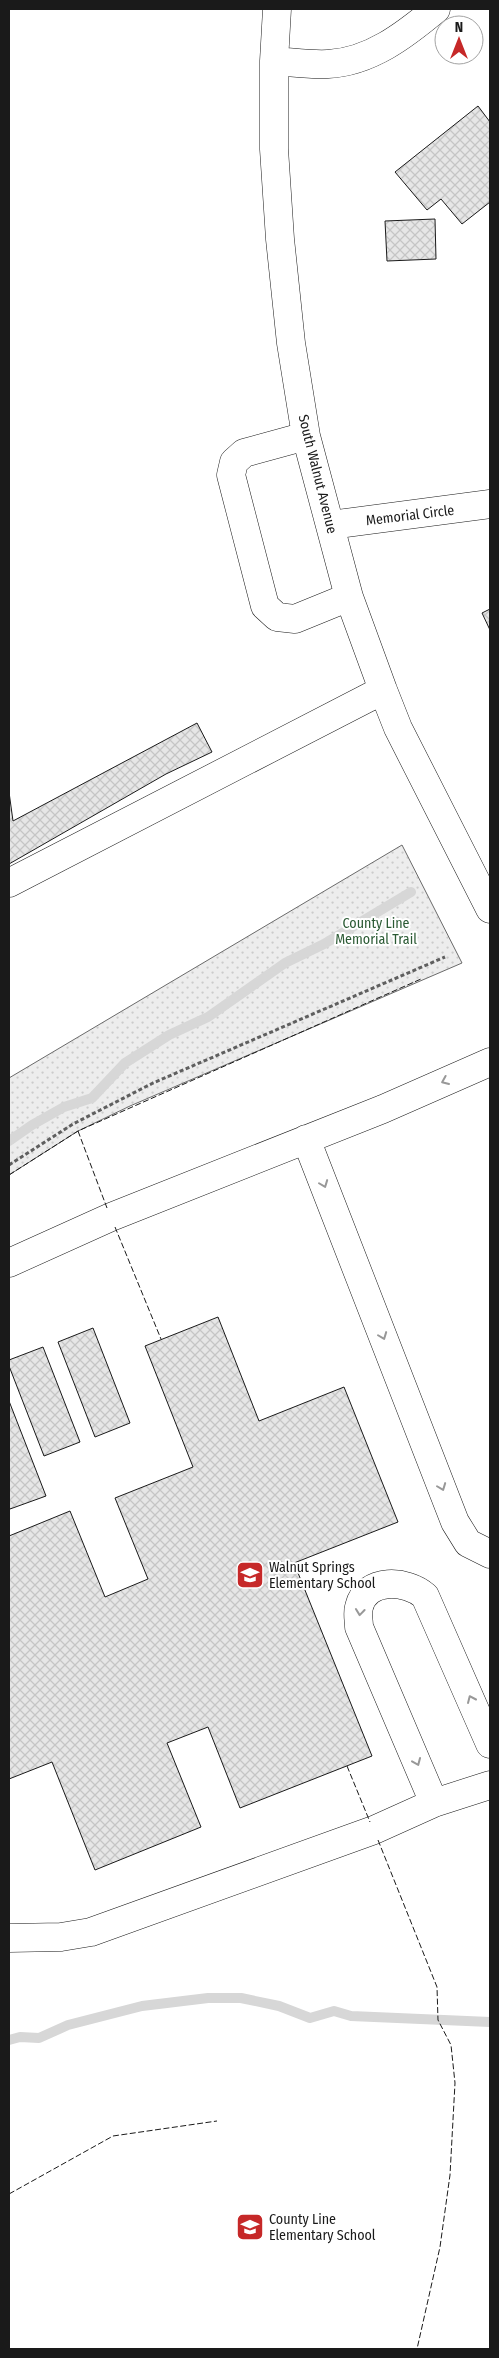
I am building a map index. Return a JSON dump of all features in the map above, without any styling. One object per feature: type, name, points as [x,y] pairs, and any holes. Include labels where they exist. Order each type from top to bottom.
[{"type":"street","name":"South Walnut Avenue","points":[[277,9],[274,61],[274,149],[280,239],[291,343],[306,436],[349,597],[383,690],[398,728],[490,908]]},
{"type":"street","points":[[274,61],[329,64],[360,59],[389,44],[436,9]]},
{"type":"street","points":[[306,436],[244,453],[234,462],[231,475],[265,606],[277,618],[295,619],[349,597]]},
{"type":"street","name":"Memorial Circle","points":[[330,525],[490,504]]},
{"type":"street","points":[[9,883],[383,690]]},
{"type":"street","points":[[9,1263],[111,1217],[306,1139],[490,1062]]},
{"type":"street","points":[[306,1139],[455,1522],[468,1543],[490,1554]]},
{"type":"street","points":[[434,1803],[359,1627],[358,1607],[366,1593],[385,1584],[415,1588],[425,1596],[490,1744]]},
{"type":"street","points":[[9,1938],[61,1938],[91,1932],[374,1830],[434,1803],[490,1785]]},
{"type":"path","points":[[9,1165],[73,1124],[153,1082],[445,957]]},
{"type":"green space","name":"County Line Memorial Trail","points":[[402,845],[462,963],[130,1106],[78,1131],[9,1175],[9,1078]]},
{"type":"building","points":[[478,106],[490,122],[490,202],[462,224],[441,199],[427,210],[395,172]]},
{"type":"building","points":[[435,219],[436,259],[387,261],[385,221]]},
{"type":"building","points":[[490,609],[490,630],[482,613]]},
{"type":"building","points":[[197,723],[212,752],[166,774],[9,864],[9,792],[13,821]]},
{"type":"building","points":[[218,1317],[259,1421],[344,1387],[398,1522],[294,1563],[372,1756],[240,1808],[208,1727],[167,1743],[201,1827],[95,1870],[52,1762],[9,1779],[9,1536],[70,1511],[105,1597],[148,1579],[115,1498],[193,1467],[145,1346]]},
{"type":"building","points":[[93,1328],[130,1423],[95,1437],[58,1342]]},
{"type":"building","points":[[43,1347],[80,1442],[44,1456],[9,1366],[9,1360]]},
{"type":"building","points":[[9,1401],[46,1496],[10,1509],[9,1507]]},
{"type":"waterway","points":[[9,1141],[32,1125],[64,1107],[92,1098],[125,1063],[169,1035],[208,1017],[285,963],[324,944],[411,892]]},
{"type":"waterway","points":[[9,2040],[20,2037],[39,2038],[68,2025],[142,2006],[208,1998],[241,1998],[279,2006],[310,2018],[334,2011],[351,2016],[490,2022]]},
{"type":"fence","points":[[9,1175],[78,1131],[421,979]]},
{"type":"fence","points":[[78,1131],[107,1208]]},
{"type":"fence","points":[[115,1227],[161,1339]]},
{"type":"fence","points":[[347,1766],[370,1822]]},
{"type":"fence","points":[[378,1840],[437,1987],[438,2020],[451,2045],[455,2083],[450,2175],[440,2247],[417,2349]]},
{"type":"fence","points":[[9,2194],[113,2136],[217,2121]]},
{"type":"place","name":"Walnut Springs Elementary School","points":[[250,1575]]},
{"type":"place","name":"County Line Elementary School","points":[[250,2227]]}]
